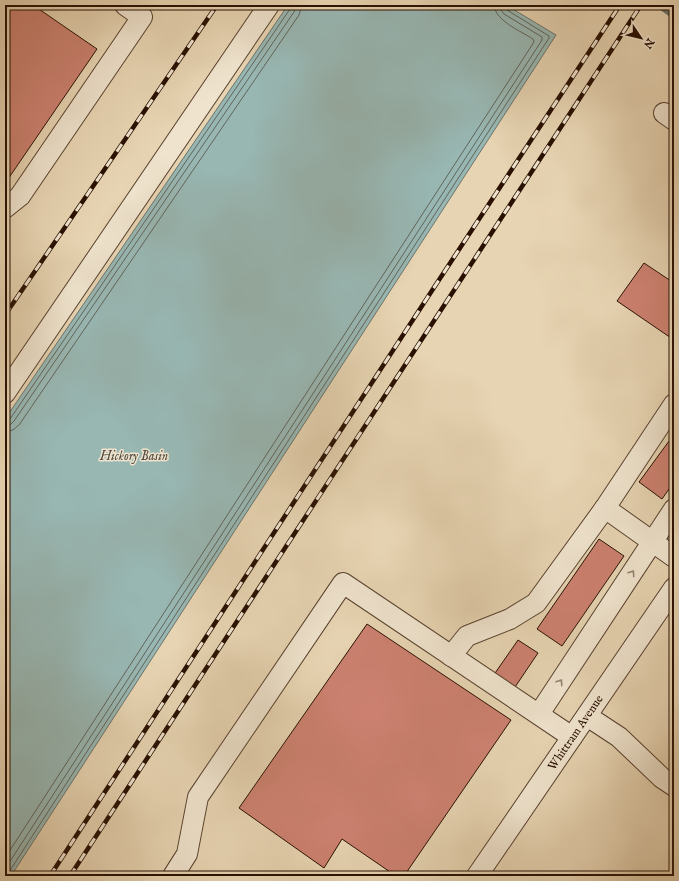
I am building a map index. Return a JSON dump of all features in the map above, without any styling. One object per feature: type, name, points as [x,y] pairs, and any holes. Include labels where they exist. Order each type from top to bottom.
[{"type":"street","points":[[5,208],[20,196],[142,17],[125,5]]},
{"type":"street","points":[[5,393],[269,5]]},
{"type":"street","points":[[451,656],[467,636],[510,619],[536,603],[605,508],[674,404]]},
{"type":"street","points":[[605,508],[674,557]]},
{"type":"street","points":[[539,714],[674,509]]},
{"type":"street","points":[[173,876],[187,854],[198,797],[343,583],[572,737]]},
{"type":"street","name":"Whittram Avenue","points":[[477,876],[674,588]]},
{"type":"street","points":[[587,716],[619,737],[662,778],[674,786]]},
{"type":"water","name":"Hickory Basin","points":[[288,5],[506,5],[556,35],[11,876],[5,876],[5,419]]},
{"type":"building","points":[[5,5],[33,5],[97,49],[6,182],[5,181]]},
{"type":"building","points":[[644,263],[674,283],[674,340],[617,301]]},
{"type":"building","points":[[672,437],[674,438],[674,482],[662,499],[639,482]]},
{"type":"building","points":[[599,539],[624,556],[562,646],[537,629]]},
{"type":"building","points":[[367,624],[511,720],[404,876],[396,876],[342,839],[324,868],[239,808]]},
{"type":"building","points":[[518,640],[538,653],[513,690],[493,676]]},
{"type":"waterway","points":[[657,5],[674,17]]},
{"type":"railway","points":[[5,315],[217,5]]},
{"type":"railway","points":[[50,876],[620,5]]},
{"type":"railway","points":[[70,876],[641,5]]}]
